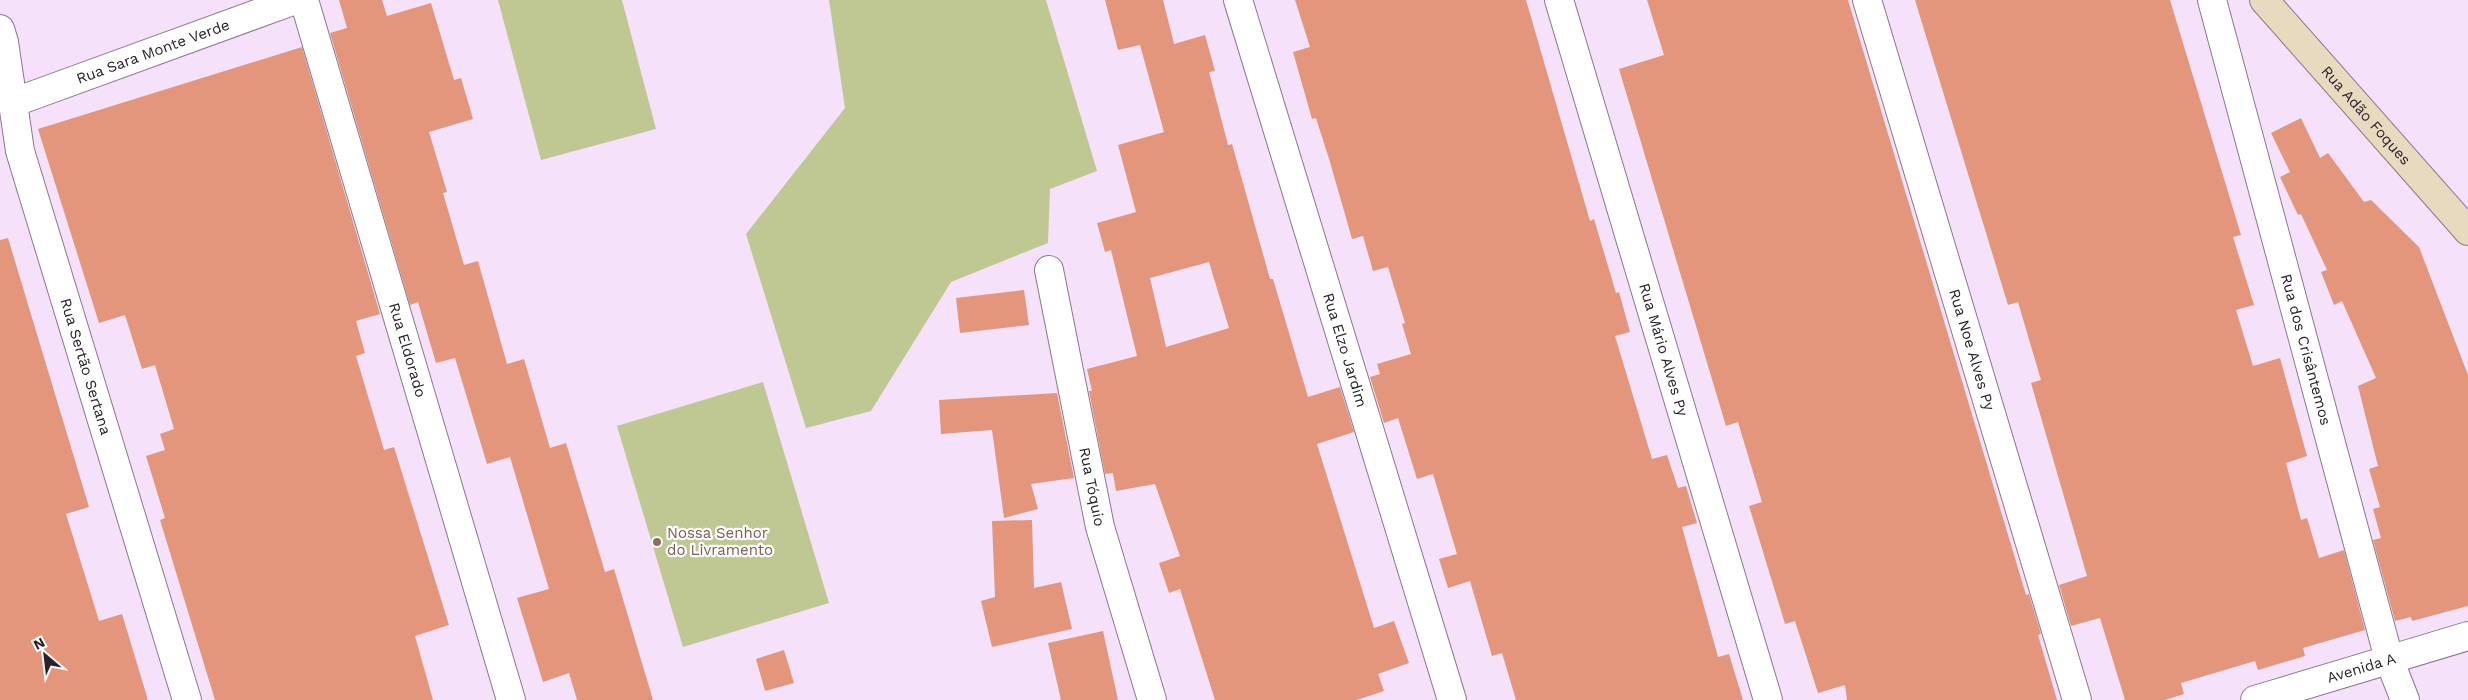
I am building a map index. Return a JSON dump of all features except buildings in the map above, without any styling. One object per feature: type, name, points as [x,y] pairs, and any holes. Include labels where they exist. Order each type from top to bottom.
[{"type":"main road","name":"Rua Adão Foques","points":[[2264,0],[2468,231]]},
{"type":"street","name":"Rua Sara Monte Verde","points":[[12,103],[295,0]]},
{"type":"street","name":"Rua Eldorado","points":[[304,0],[511,700]]},
{"type":"street","name":"Rua Elzo Jardim","points":[[1238,0],[1452,700]]},
{"type":"street","name":"Rua Mário Alves Py","points":[[1559,0],[1768,700]]},
{"type":"street","name":"Rua Noe Alves Py","points":[[1867,0],[2077,700]]},
{"type":"street","name":"Rua dos Crisântemos","points":[[2212,0],[2389,659],[2404,700]]},
{"type":"street","name":"Rua Sertão Sertana","points":[[0,29],[4,42],[20,151],[187,700]]},
{"type":"street","name":"Rua Tóquio","points":[[1049,270],[1100,527],[1152,700]]},
{"type":"street","name":"Avenida A","points":[[2255,700],[2468,636]]},
{"type":"green space","points":[[498,0],[622,0],[656,129],[541,160]]},
{"type":"green space","points":[[829,0],[1046,0],[1097,171],[1050,189],[1048,243],[951,282],[871,411],[806,428],[746,234],[845,108]]},
{"type":"green space","points":[[763,382],[829,603],[683,647],[617,426]]},
{"type":"place","name":"Nossa Senhor do Livramento","points":[[657,542]]}]
